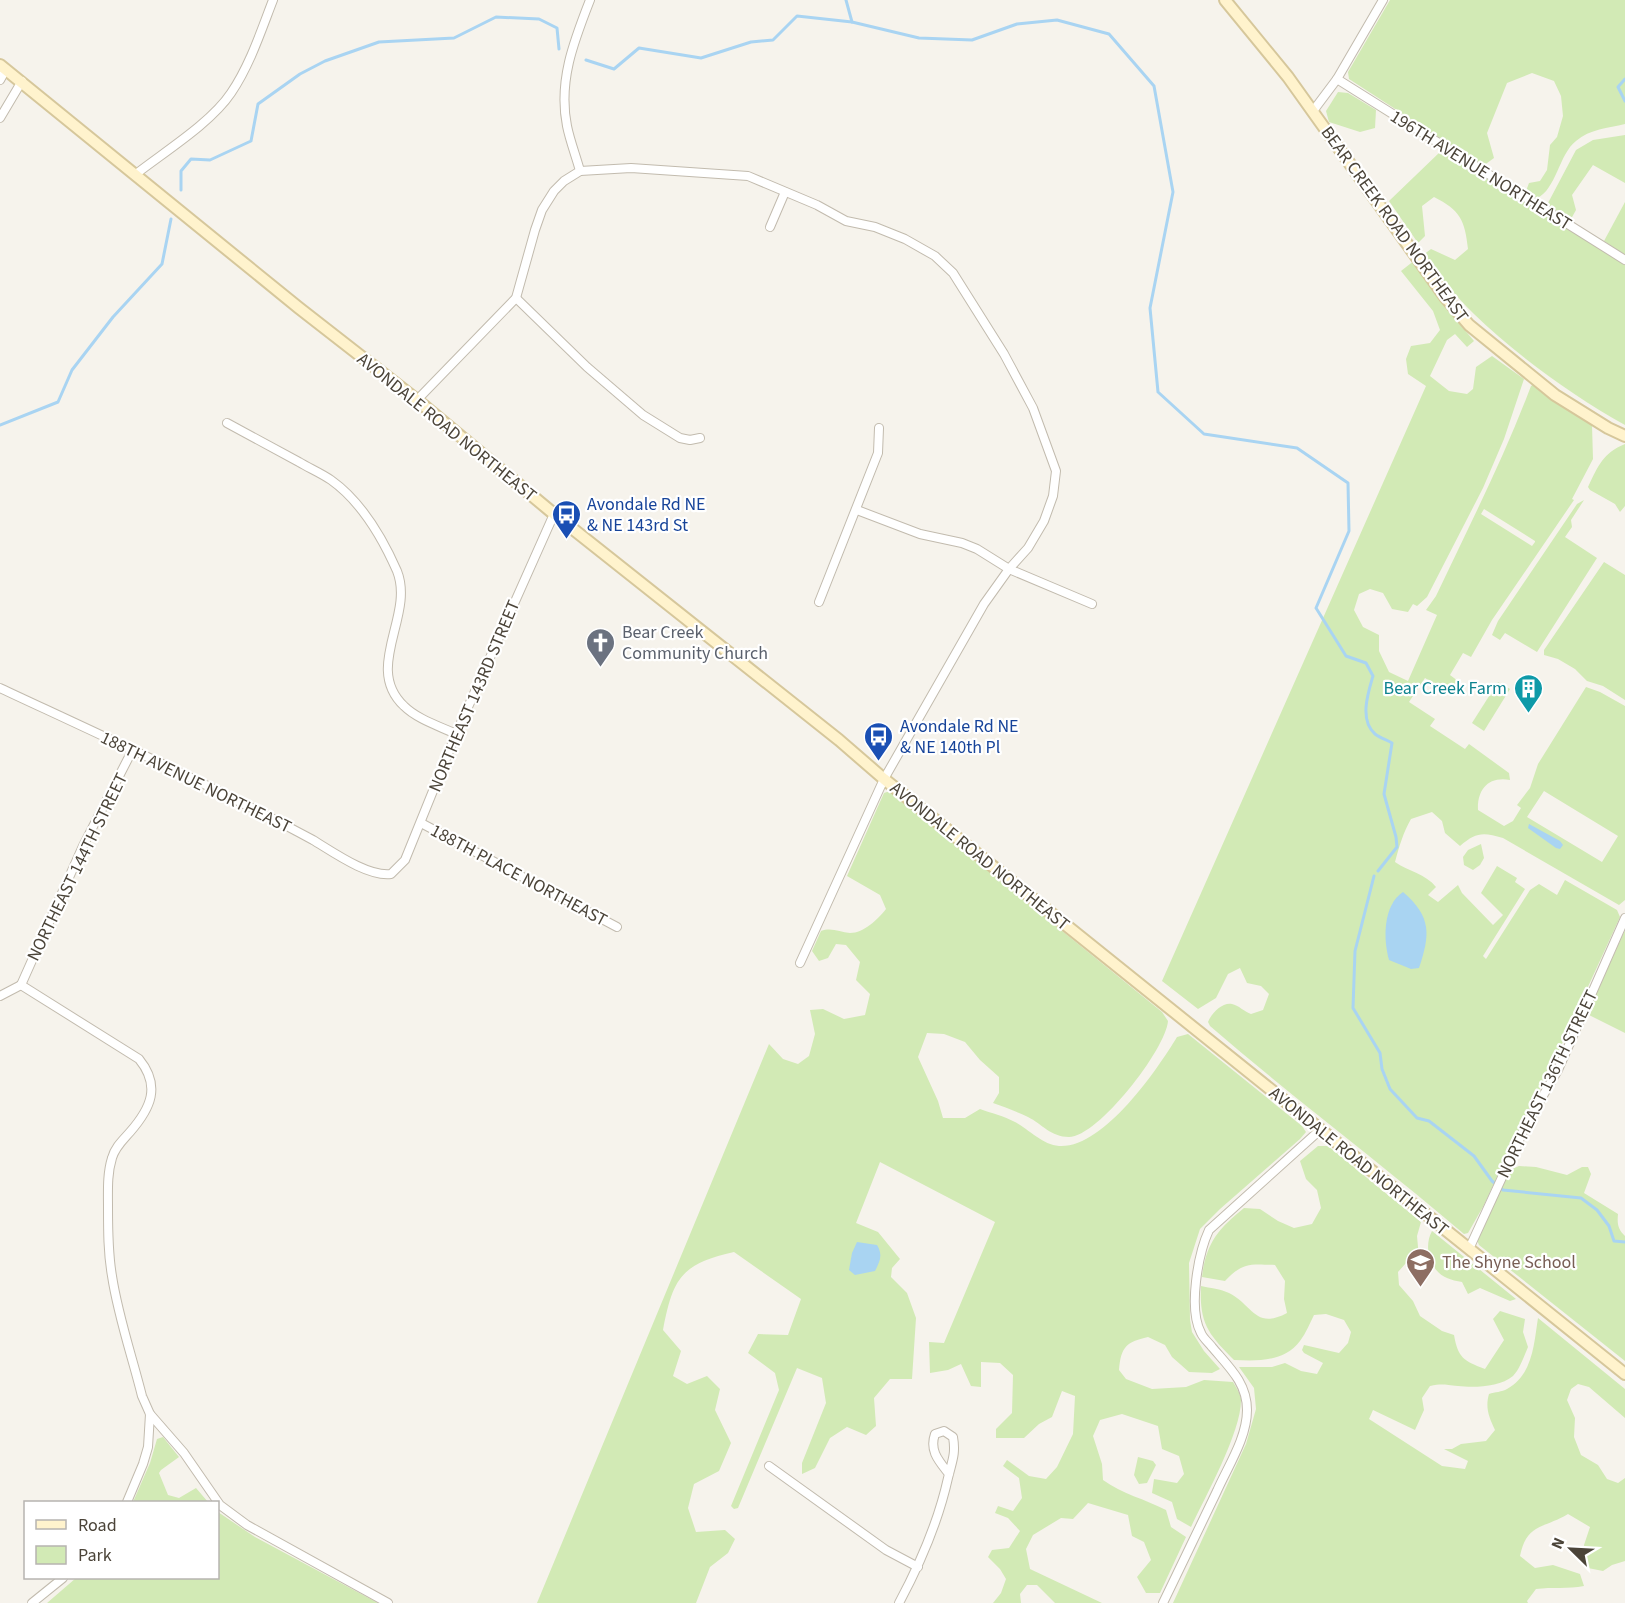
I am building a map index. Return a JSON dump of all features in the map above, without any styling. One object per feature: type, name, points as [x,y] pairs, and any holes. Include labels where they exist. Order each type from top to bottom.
[{"type":"main road","name":"BEAR CREEK ROAD NORTHEAST","points":[[1225,0],[1288,77],[1439,288],[1469,325],[1555,395],[1602,425],[1625,436]]},
{"type":"main road","name":"AVONDALE ROAD NORTHEAST","points":[[3,67],[299,308],[417,400],[554,514],[1625,1374]]},
{"type":"street","points":[[135,174],[207,119],[231,94],[254,47],[273,0]]},
{"type":"street","points":[[580,171],[567,125],[565,84],[571,48],[590,0]]},
{"type":"street","points":[[1313,111],[1337,79],[1383,0]]},
{"type":"street","points":[[0,80],[3,67]]},
{"type":"street","name":"196TH AVENUE NORTHEAST","points":[[1337,79],[1625,260]]},
{"type":"street","points":[[0,118],[22,81]]},
{"type":"street","points":[[417,400],[516,298],[534,230],[542,210],[554,191],[564,181],[580,171],[631,168],[748,176],[846,221],[875,226],[906,239],[935,256],[953,273],[972,301],[1033,408],[1056,471],[1053,496],[1044,521],[1028,548],[984,604],[884,779],[800,963]]},
{"type":"street","points":[[770,227],[785,192]]},
{"type":"street","points":[[516,298],[587,366],[644,415],[680,438],[690,440],[700,438]]},
{"type":"street","points":[[227,423],[331,479],[372,522],[398,573],[402,594],[401,610],[387,657],[388,678],[395,695],[404,706],[456,734]]},
{"type":"street","points":[[819,602],[878,453],[879,428]]},
{"type":"street","points":[[857,510],[920,534],[962,543],[977,549],[1010,569],[1092,604]]},
{"type":"street","name":"NORTHEAST 143RD STREET","points":[[391,874],[405,860],[456,734],[554,514]]},
{"type":"street","name":"188TH AVENUE NORTHEAST","points":[[0,688],[247,804],[358,865],[384,875],[391,874]]},
{"type":"street","name":"NORTHEAST 144TH STREET","points":[[21,985],[83,846],[133,750]]},
{"type":"street","name":"188TH PLACE NORTHEAST","points":[[421,823],[617,927]]},
{"type":"street","name":"NORTHEAST 136TH STREET","points":[[1468,1249],[1527,1122],[1558,1070],[1625,918]]},
{"type":"street","points":[[0,996],[21,985],[139,1059],[148,1070],[152,1085],[151,1099],[130,1131],[119,1143],[112,1157],[108,1180],[108,1248],[116,1299],[142,1396],[150,1414],[184,1453],[217,1501]]},
{"type":"street","points":[[1163,1603],[1245,1428],[1247,1410],[1246,1391],[1200,1333],[1196,1312],[1196,1292],[1197,1268],[1202,1245],[1209,1230],[1320,1130]]},
{"type":"street","points":[[128,1501],[146,1455],[150,1414]]},
{"type":"street","points":[[899,1603],[918,1567],[942,1507],[955,1452],[953,1437],[944,1431],[935,1434],[932,1443],[934,1454],[949,1474]]},
{"type":"street","points":[[769,1466],[886,1550],[918,1567]]},
{"type":"street","points":[[219,1504],[247,1526],[388,1603]]},
{"type":"street","points":[[32,1603],[62,1579]]},
{"type":"green space","points":[[1390,0],[1625,0],[1625,124],[1593,131],[1576,141],[1565,154],[1549,188],[1537,198],[1526,191],[1529,183],[1540,181],[1547,170],[1550,145],[1557,137],[1563,116],[1561,96],[1554,81],[1532,73],[1507,83],[1487,133],[1494,158],[1483,166],[1349,79],[1348,72]]},
{"type":"green space","points":[[1338,92],[1348,93],[1376,110],[1375,128],[1360,132],[1329,122],[1326,111]]},
{"type":"green space","points":[[1625,135],[1625,183],[1593,165],[1572,195],[1576,210],[1571,219],[1550,207],[1548,203],[1576,150],[1593,140]]},
{"type":"green space","points":[[1441,151],[1625,264],[1625,425],[1566,388],[1490,329],[1467,307],[1423,255],[1431,249],[1455,260],[1468,249],[1460,217],[1443,202],[1434,197],[1422,206],[1425,236],[1418,243],[1389,201]]},
{"type":"green space","points":[[1625,202],[1625,255],[1604,241]]},
{"type":"green space","points":[[1415,260],[1442,303],[1474,341],[1467,347],[1455,334],[1447,340],[1430,376],[1449,391],[1467,394],[1473,389],[1476,367],[1492,356],[1524,379],[1504,439],[1483,488],[1427,597],[1417,606],[1413,604],[1408,612],[1392,609],[1383,593],[1370,589],[1359,594],[1354,610],[1363,627],[1379,635],[1379,651],[1389,672],[1408,681],[1437,615],[1426,610],[1436,596],[1509,439],[1531,386],[1534,384],[1592,425],[1593,459],[1572,499],[1574,500],[1492,620],[1471,657],[1463,653],[1450,675],[1458,681],[1450,694],[1425,678],[1409,702],[1435,719],[1430,726],[1465,749],[1469,744],[1509,773],[1510,780],[1496,780],[1485,786],[1478,803],[1478,810],[1504,826],[1513,821],[1521,808],[1517,805],[1530,788],[1538,764],[1586,687],[1625,706],[1625,900],[1619,905],[1503,838],[1480,834],[1460,846],[1445,833],[1442,821],[1432,812],[1411,819],[1400,845],[1395,862],[1422,876],[1436,887],[1428,895],[1438,902],[1458,885],[1462,893],[1493,925],[1503,915],[1481,893],[1497,866],[1517,878],[1515,882],[1525,889],[1483,956],[1486,959],[1530,890],[1539,884],[1557,895],[1565,880],[1617,910],[1620,917],[1548,1074],[1526,1114],[1484,1205],[1468,1233],[1464,1234],[1210,1026],[1208,1022],[1212,1016],[1224,1005],[1234,1005],[1251,1014],[1263,1010],[1269,994],[1261,986],[1247,983],[1240,968],[1228,974],[1216,998],[1198,1009],[1162,981],[1426,386],[1408,374],[1406,359],[1411,346],[1430,343],[1440,330],[1433,311],[1401,271]],"holes":[[[1484,509],[1535,541],[1535,542],[1532,546],[1481,514]],[[1544,791],[1618,836],[1602,862],[1527,817]]]},
{"type":"green space","points":[[1625,444],[1625,506],[1620,512],[1615,504],[1588,487],[1606,456]]},
{"type":"green space","points":[[1584,500],[1571,520],[1572,527],[1565,537],[1597,558],[1537,652],[1505,633],[1500,640],[1492,635],[1498,621],[1577,504]]},
{"type":"green space","points":[[1604,562],[1625,575],[1625,700],[1603,686],[1587,681],[1575,669],[1558,659],[1544,655],[1544,650]]},
{"type":"green space","points":[[1498,682],[1510,689],[1484,731],[1472,723]]},
{"type":"green space","points":[[890,791],[1162,1012],[1168,1021],[1156,1051],[1129,1090],[1096,1123],[1081,1133],[1069,1137],[1057,1135],[1028,1117],[993,1103],[999,1093],[999,1077],[965,1042],[944,1034],[927,1033],[918,1057],[938,1101],[943,1118],[965,1118],[980,1109],[1011,1120],[1041,1140],[1053,1145],[1076,1144],[1110,1122],[1142,1087],[1177,1037],[1188,1034],[1302,1126],[1306,1132],[1200,1229],[1189,1263],[1190,1320],[1192,1332],[1204,1351],[1220,1369],[1212,1373],[1189,1372],[1172,1357],[1165,1345],[1148,1337],[1134,1341],[1126,1347],[1121,1356],[1119,1370],[1126,1379],[1152,1389],[1186,1387],[1204,1380],[1233,1382],[1241,1399],[1240,1412],[1222,1464],[1191,1527],[1177,1519],[1172,1502],[1152,1493],[1154,1479],[1177,1483],[1184,1474],[1179,1456],[1162,1449],[1158,1426],[1122,1414],[1100,1420],[1093,1436],[1102,1464],[1103,1480],[1166,1510],[1171,1527],[1186,1537],[1160,1593],[1146,1593],[1137,1577],[1151,1560],[1144,1542],[1132,1536],[1128,1515],[1088,1503],[1073,1519],[1061,1518],[1033,1535],[1026,1549],[1030,1569],[1102,1603],[1055,1603],[1037,1585],[1027,1585],[1020,1594],[1021,1603],[993,1603],[1001,1593],[1006,1579],[988,1557],[992,1550],[1009,1548],[1020,1531],[1008,1518],[995,1513],[998,1506],[1013,1511],[1022,1498],[1019,1478],[1003,1466],[1007,1460],[1029,1476],[1046,1479],[1057,1467],[1073,1434],[1075,1396],[1062,1391],[1052,1417],[1039,1424],[1024,1438],[996,1438],[996,1429],[1012,1413],[1013,1375],[1000,1363],[981,1362],[981,1387],[971,1386],[961,1364],[948,1370],[930,1373],[929,1342],[944,1343],[995,1222],[880,1162],[856,1223],[878,1232],[900,1259],[892,1268],[891,1277],[907,1293],[916,1318],[912,1379],[890,1379],[874,1398],[876,1426],[866,1435],[847,1427],[830,1438],[815,1468],[802,1474],[802,1463],[826,1403],[822,1378],[797,1368],[738,1508],[734,1509],[731,1506],[779,1390],[775,1373],[748,1353],[758,1334],[788,1335],[801,1299],[734,1252],[702,1262],[682,1276],[676,1286],[663,1330],[681,1351],[673,1376],[687,1384],[707,1376],[720,1389],[715,1410],[731,1443],[719,1471],[694,1484],[688,1508],[696,1532],[725,1530],[735,1539],[728,1553],[710,1567],[696,1603],[537,1603],[769,1044],[783,1059],[798,1064],[809,1056],[815,1034],[810,1010],[823,1009],[844,1019],[865,1015],[870,994],[856,980],[860,962],[846,945],[836,944],[828,958],[819,961],[812,951],[821,931],[850,933],[860,931],[875,921],[886,909],[880,895],[847,876],[884,793]]},
{"type":"green space","points":[[1481,844],[1484,858],[1473,870],[1464,865],[1463,857],[1468,850]]},
{"type":"green space","points":[[1625,930],[1625,1033],[1587,1014]]},
{"type":"green space","points":[[1318,1146],[1328,1146],[1421,1222],[1417,1236],[1419,1258],[1417,1264],[1406,1263],[1398,1272],[1399,1285],[1413,1301],[1420,1316],[1442,1331],[1454,1335],[1463,1358],[1485,1369],[1504,1340],[1493,1319],[1500,1311],[1525,1319],[1523,1332],[1528,1347],[1518,1370],[1508,1380],[1479,1387],[1441,1384],[1430,1386],[1422,1398],[1424,1410],[1415,1430],[1373,1410],[1369,1419],[1442,1466],[1465,1469],[1468,1461],[1444,1449],[1486,1441],[1495,1430],[1488,1412],[1489,1394],[1507,1389],[1522,1376],[1531,1358],[1538,1318],[1625,1389],[1625,1418],[1589,1387],[1578,1384],[1571,1389],[1567,1400],[1575,1418],[1574,1437],[1581,1455],[1598,1465],[1607,1479],[1618,1483],[1625,1478],[1625,1561],[1603,1571],[1588,1568],[1584,1545],[1590,1527],[1568,1514],[1532,1532],[1523,1545],[1520,1556],[1535,1568],[1553,1565],[1580,1574],[1584,1586],[1536,1589],[1527,1601],[1528,1603],[1173,1603],[1246,1444],[1256,1409],[1254,1388],[1239,1367],[1272,1367],[1285,1363],[1301,1371],[1317,1374],[1323,1363],[1304,1353],[1302,1350],[1304,1345],[1339,1353],[1348,1343],[1351,1332],[1344,1320],[1326,1314],[1314,1315],[1300,1341],[1286,1353],[1270,1359],[1234,1360],[1212,1336],[1202,1310],[1201,1286],[1229,1293],[1261,1317],[1276,1318],[1287,1313],[1284,1299],[1285,1281],[1275,1265],[1259,1264],[1242,1267],[1225,1281],[1202,1277],[1204,1265],[1210,1246],[1220,1230],[1244,1208],[1260,1209],[1294,1228],[1312,1224],[1321,1208],[1317,1190],[1306,1179],[1300,1161]]},
{"type":"green space","points":[[1519,1166],[1536,1167],[1567,1175],[1582,1167],[1588,1167],[1591,1174],[1584,1193],[1618,1214],[1618,1226],[1625,1236],[1625,1361],[1479,1245],[1477,1240],[1510,1170]]},
{"type":"green space","points":[[1432,1231],[1516,1299],[1510,1301],[1480,1288],[1468,1294],[1462,1282],[1441,1275],[1432,1264],[1428,1251]]},
{"type":"green space","points":[[163,1437],[179,1457],[159,1473],[168,1495],[179,1498],[196,1488],[207,1501],[133,1501],[150,1463],[157,1439]]},
{"type":"green space","points":[[1138,1457],[1153,1461],[1156,1465],[1147,1483],[1139,1484],[1134,1475]]},
{"type":"green space","points":[[219,1513],[255,1537],[378,1603],[47,1603],[75,1579],[219,1579]]},
{"type":"water","points":[[1529,824],[1560,841],[1563,845],[1560,849],[1556,848],[1528,828]]},
{"type":"water","points":[[1403,892],[1419,910],[1426,927],[1425,946],[1419,968],[1411,969],[1389,960],[1387,952],[1388,914],[1396,898]]},
{"type":"water","points":[[857,1242],[877,1245],[880,1258],[875,1271],[855,1275],[849,1270]]},
{"type":"waterway","points":[[846,0],[852,22],[919,38],[972,40],[1017,24],[1057,20],[1109,34],[1154,86],[1173,192],[1150,308],[1158,392],[1204,434],[1297,448],[1348,483],[1349,531],[1316,608],[1346,656],[1366,663],[1373,676],[1366,706],[1367,721],[1375,734],[1392,743],[1384,794],[1397,847],[1378,871]]},
{"type":"waterway","points":[[586,60],[614,69],[639,48],[701,58],[751,42],[773,40],[797,16],[852,22]]},
{"type":"waterway","points":[[181,190],[181,171],[191,159],[210,160],[251,141],[258,104],[300,74],[325,61],[379,42],[454,38],[496,17],[539,19],[557,28],[559,49]]},
{"type":"waterway","points":[[1625,79],[1618,87],[1625,101]]},
{"type":"waterway","points":[[0,425],[58,402],[72,370],[113,317],[162,264],[171,219]]},
{"type":"waterway","points":[[1374,876],[1355,951],[1353,1008],[1380,1053],[1382,1069],[1390,1089],[1417,1118],[1429,1121],[1474,1156],[1492,1181],[1503,1190],[1581,1198],[1597,1210],[1609,1226],[1614,1241],[1625,1242]]},
{"type":"place","name":"Avondale Rd NE & NE 143rd St","points":[[566,540]]},
{"type":"place","name":"Bear Creek Community Church","points":[[601,668]]},
{"type":"place","name":"Bear Creek Farm","points":[[1528,714]]},
{"type":"place","name":"Avondale Rd NE & NE 140th Pl","points":[[879,762]]},
{"type":"place","name":"The Shyne School","points":[[1421,1288]]}]
